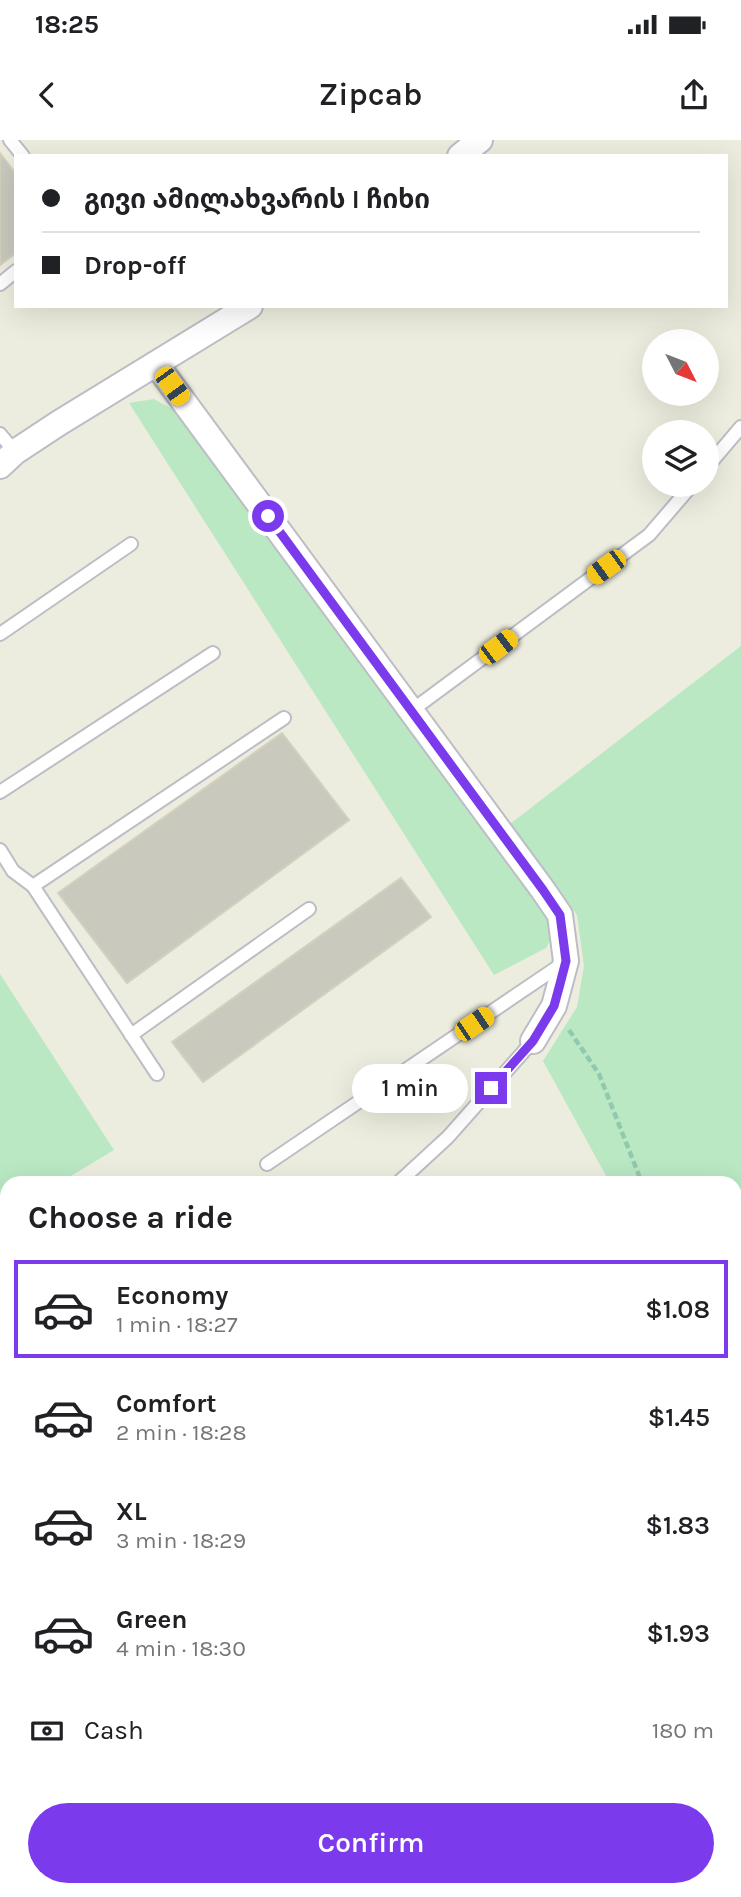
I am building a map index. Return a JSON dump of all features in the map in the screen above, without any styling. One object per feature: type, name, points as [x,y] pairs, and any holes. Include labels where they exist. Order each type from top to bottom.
[{"type":"street","points":[[462,154],[480,140]]},
{"type":"street","points":[[5,451],[59,423],[247,308]]},
{"type":"street","points":[[156,364],[560,915],[566,961],[554,1006],[533,1041]]},
{"type":"lane","points":[[10,140],[21,154]]},
{"type":"lane","points":[[0,284],[14,273]]},
{"type":"lane","points":[[719,453],[741,427]]},
{"type":"lane","points":[[411,710],[649,535],[682,497]]},
{"type":"lane","points":[[0,634],[131,544]]},
{"type":"lane","points":[[0,792],[213,653]]},
{"type":"lane","points":[[33,886],[284,718]]},
{"type":"lane","points":[[0,850],[13,871],[33,886],[157,1074]]},
{"type":"lane","points":[[131,1035],[309,909]]},
{"type":"lane","points":[[267,1164],[566,961]]},
{"type":"lane","points":[[406,1176],[448,1137],[533,1041]]},
{"type":"path","points":[[554,1006],[599,1074],[639,1176]]},
{"type":"green space","points":[[154,399],[174,410],[188,423],[549,911],[553,935],[546,948],[494,975],[129,403]]},
{"type":"green space","points":[[741,646],[741,1176],[606,1176],[543,1061],[577,1007],[584,966],[577,915],[510,824]]},
{"type":"green space","points":[[0,974],[114,1150],[71,1176],[0,1176]]},
{"type":"building","points":[[0,153],[14,171],[14,254],[0,265]]},
{"type":"building","points":[[282,733],[349,820],[127,983],[58,893]]},
{"type":"building","points":[[401,878],[431,917],[203,1082],[172,1042]]},
{"type":"route","points":[[268,516],[560,915],[566,961],[554,1006],[533,1041],[491,1088]]}]
